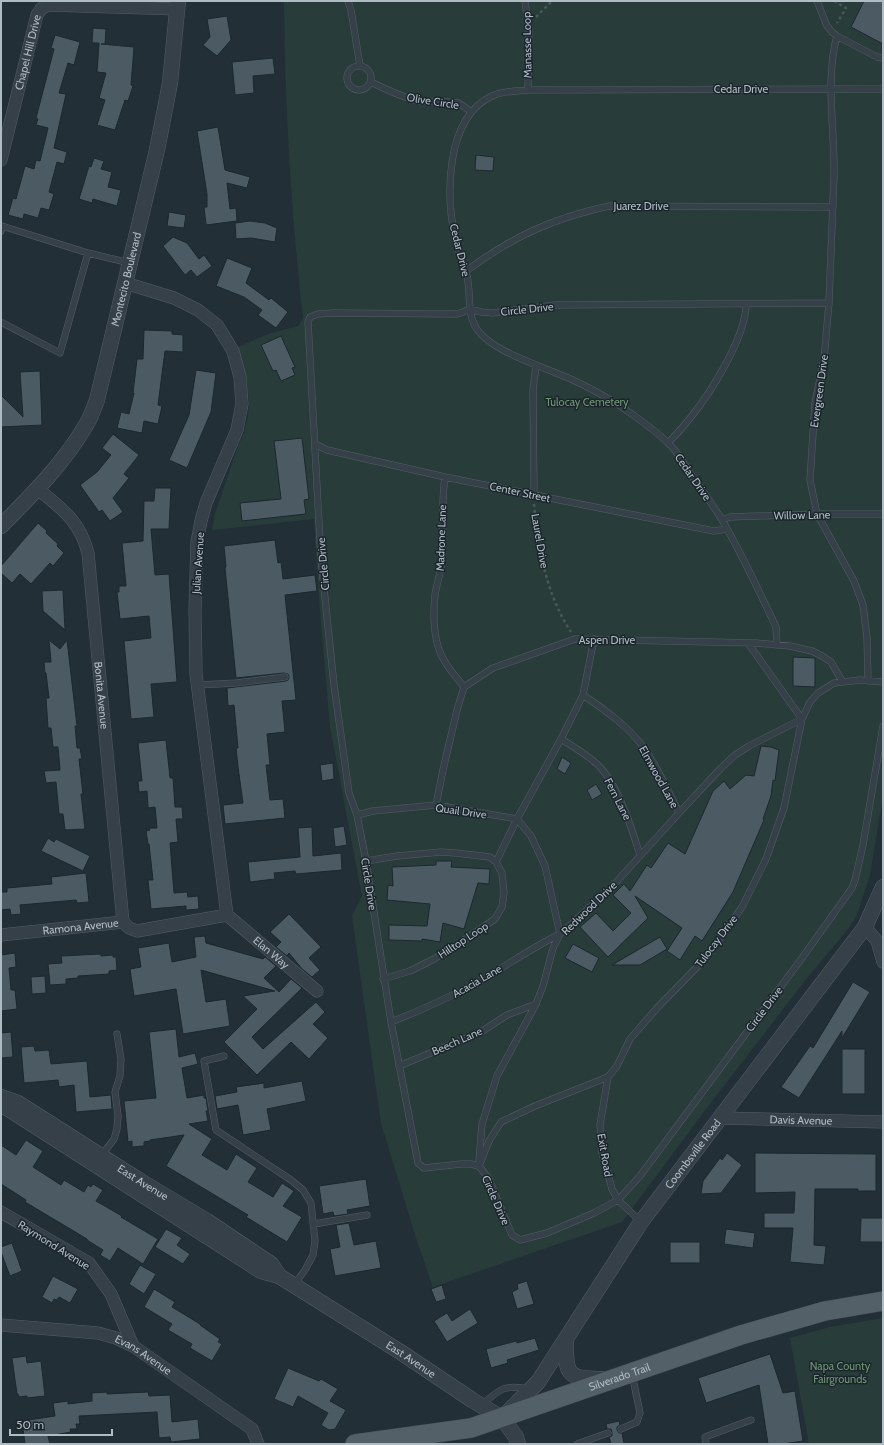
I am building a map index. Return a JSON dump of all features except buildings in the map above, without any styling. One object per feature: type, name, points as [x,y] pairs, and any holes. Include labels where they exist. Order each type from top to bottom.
[{"type":"main road","name":"Silverado Trail","points":[[355,1444],[471,1428],[762,1329],[825,1311],[883,1301]]},
{"type":"street","name":"Chapel Hill Drive","points":[[1,160],[37,15],[41,9],[48,5],[178,5]]},
{"type":"street","name":"Montecito Boulevard","points":[[1,526],[38,489],[70,449],[86,425],[97,400],[157,150],[170,82],[178,5]]},
{"type":"street","name":"Julian Avenue","points":[[125,283],[174,298],[198,310],[217,325],[233,351],[240,377],[242,404],[237,430],[206,503],[197,542],[195,610],[196,674],[227,915]]},
{"type":"street","name":"Bonita Avenue","points":[[38,489],[57,504],[79,528],[88,553],[123,922]]},
{"type":"street","name":"Coombsville Road","points":[[502,1418],[538,1382],[641,1222],[865,927],[883,888]]},
{"type":"street","name":"Ramona Avenue","points":[[1,935],[123,922],[129,928],[137,931],[227,915]]},
{"type":"street","name":"Elan Way","points":[[227,915],[316,991]]},
{"type":"street","points":[[865,927],[880,940],[883,962]]},
{"type":"street","name":"East Avenue","points":[[1,1097],[18,1102],[101,1156],[207,1221],[271,1264],[279,1276]]},
{"type":"street","name":"East Avenue","points":[[1,1102],[6,1108],[207,1238],[261,1271],[279,1276],[294,1285],[402,1353],[481,1406],[502,1418]]},
{"type":"street","name":"Davis Avenue","points":[[719,1118],[883,1122]]},
{"type":"street","name":"Raymond Avenue","points":[[1,1212],[89,1264],[111,1294],[133,1346]]},
{"type":"street","name":"Evans Avenue","points":[[2,1322],[98,1334],[116,1338],[133,1346],[252,1429],[258,1444]]},
{"type":"street","points":[[566,1340],[565,1360],[569,1372],[581,1379],[612,1380]]},
{"type":"street","points":[[502,1418],[516,1437],[518,1444]]},
{"type":"lane","points":[[348,1],[351,10],[360,66]]},
{"type":"lane","name":"Manasse Loop","points":[[525,1],[528,23],[528,90]]},
{"type":"lane","points":[[817,1],[827,26],[835,34],[877,57],[883,58]]},
{"type":"lane","name":"Evergreen Drive","points":[[835,34],[832,53],[833,135],[835,156],[829,303],[824,359],[815,403],[810,480],[817,514],[854,580],[863,605],[867,638],[868,681]]},
{"type":"lane","points":[[360,66],[364,66],[367,70],[371,77],[371,82],[364,89],[358,90],[348,84],[347,81],[348,73],[352,68],[360,66]]},
{"type":"lane","name":"Olive Circle","points":[[371,82],[393,93],[414,100],[458,103],[465,106],[471,112]]},
{"type":"lane","name":"Cedar Drive","points":[[777,645],[776,627],[727,529],[668,443],[631,414],[603,396],[557,373],[536,366],[497,346],[482,336],[475,326],[470,308],[466,270],[455,238],[450,189],[452,159],[462,128],[471,112],[494,95],[508,91],[832,88],[883,89]]},
{"type":"lane","name":"Juarez Drive","points":[[466,270],[491,252],[519,236],[546,224],[580,212],[609,206],[833,207]]},
{"type":"lane","points":[[1,231],[2,226],[88,253],[130,262]]},
{"type":"lane","points":[[1,322],[60,354],[88,253]]},
{"type":"lane","name":"Circle Drive","points":[[829,303],[555,305],[493,313],[481,312],[470,308],[464,312],[456,314],[334,313],[318,314],[310,317],[308,322],[322,559],[334,685],[349,793],[357,815],[366,861],[391,1022],[418,1163],[424,1168],[462,1164],[479,1166],[489,1179],[512,1235],[520,1240],[547,1233],[594,1213],[618,1200],[640,1176],[802,958],[852,888],[863,845],[883,726]]},
{"type":"lane","points":[[668,443],[691,417],[711,389],[722,370],[735,345],[744,321],[746,304]]},
{"type":"lane","points":[[534,495],[533,390],[536,366]]},
{"type":"lane","name":"Center Street","points":[[315,444],[327,450],[445,477],[714,532],[727,529]]},
{"type":"lane","name":"Madrone Lane","points":[[445,477],[442,495],[442,569],[435,593],[434,613],[439,650],[445,662],[464,687]]},
{"type":"lane","name":"Willow Lane","points":[[722,520],[730,517],[817,514],[883,514]]},
{"type":"lane","name":"Aspen Drive","points":[[464,687],[493,668],[575,639],[748,643],[790,646],[812,651],[831,662],[842,681]]},
{"type":"lane","points":[[366,861],[397,856],[441,852],[490,857],[496,862],[583,695],[594,639]]},
{"type":"lane","points":[[748,643],[802,719]]},
{"type":"lane","points":[[198,685],[236,683],[285,677]]},
{"type":"lane","name":"Tulocay Drive","points":[[608,1077],[617,1066],[630,1039],[657,1008],[700,964],[721,937],[745,901],[766,859],[784,808],[802,719],[810,702],[818,693],[829,685],[842,681],[883,682]]},
{"type":"lane","points":[[436,806],[455,717],[464,687]]},
{"type":"lane","name":"Elmwood Lane","points":[[583,695],[629,731],[643,747],[654,763],[679,813]]},
{"type":"lane","name":"Redwood Drive","points":[[479,1166],[482,1124],[497,1076],[536,1004],[543,986],[553,948],[560,934],[609,890],[721,768],[735,755],[749,746],[802,719]]},
{"type":"lane","name":"Fern Lane","points":[[561,739],[599,766],[608,778],[629,819],[640,855]]},
{"type":"lane","name":"Quail Drive","points":[[357,815],[373,811],[436,806],[517,820]]},
{"type":"lane","points":[[517,820],[531,836],[545,866],[560,934]]},
{"type":"lane","name":"Hilltop Loop","points":[[384,979],[410,970],[434,959],[495,919],[502,907],[504,892],[502,873],[496,862]]},
{"type":"lane","name":"Acacia Lane","points":[[391,1022],[419,1011],[467,988],[538,945],[560,934]]},
{"type":"lane","name":"Beech Lane","points":[[400,1066],[481,1032],[507,1015],[536,1004]]},
{"type":"lane","points":[[101,1156],[114,1139],[117,1129],[118,1116],[115,1092],[120,1076],[121,1059],[117,1034]]},
{"type":"lane","points":[[224,1056],[204,1061],[216,1130],[291,1180],[303,1190],[311,1203],[315,1241],[313,1255],[305,1270],[294,1285]]},
{"type":"lane","points":[[479,1166],[489,1141],[501,1122],[542,1103],[608,1077]]},
{"type":"lane","name":"Exit Road","points":[[608,1077],[600,1125],[600,1139],[607,1172],[612,1189],[618,1200],[641,1222]]},
{"type":"lane","points":[[314,1224],[367,1215]]},
{"type":"lane","points":[[621,1429],[637,1422],[640,1413],[632,1373]]},
{"type":"lane","points":[[481,1406],[497,1391],[515,1386],[530,1389]]},
{"type":"lane","points":[[706,1444],[705,1437],[751,1420]]},
{"type":"lane","points":[[577,1444],[608,1434]]},
{"type":"path","points":[[528,23],[552,1]]},
{"type":"path","points":[[834,1],[846,8],[835,34]]},
{"type":"path","name":"Laurel Drive","points":[[534,495],[536,527],[542,560],[555,600],[575,639]]},
{"type":"green space","name":"Tulocay Cemetery","points":[[284,1],[883,1],[883,796],[870,875],[857,915],[849,928],[807,978],[709,1105],[622,1222],[433,1287],[417,1241],[381,1123],[352,916],[362,896],[330,727],[314,519],[212,530],[215,514],[238,446],[244,433],[248,417],[249,402],[247,382],[236,348],[268,334],[298,326],[303,318],[289,160]]},
{"type":"green space","name":"Napa County Fairgrounds","points":[[883,1318],[883,1444],[809,1444],[790,1338],[830,1327]]}]
